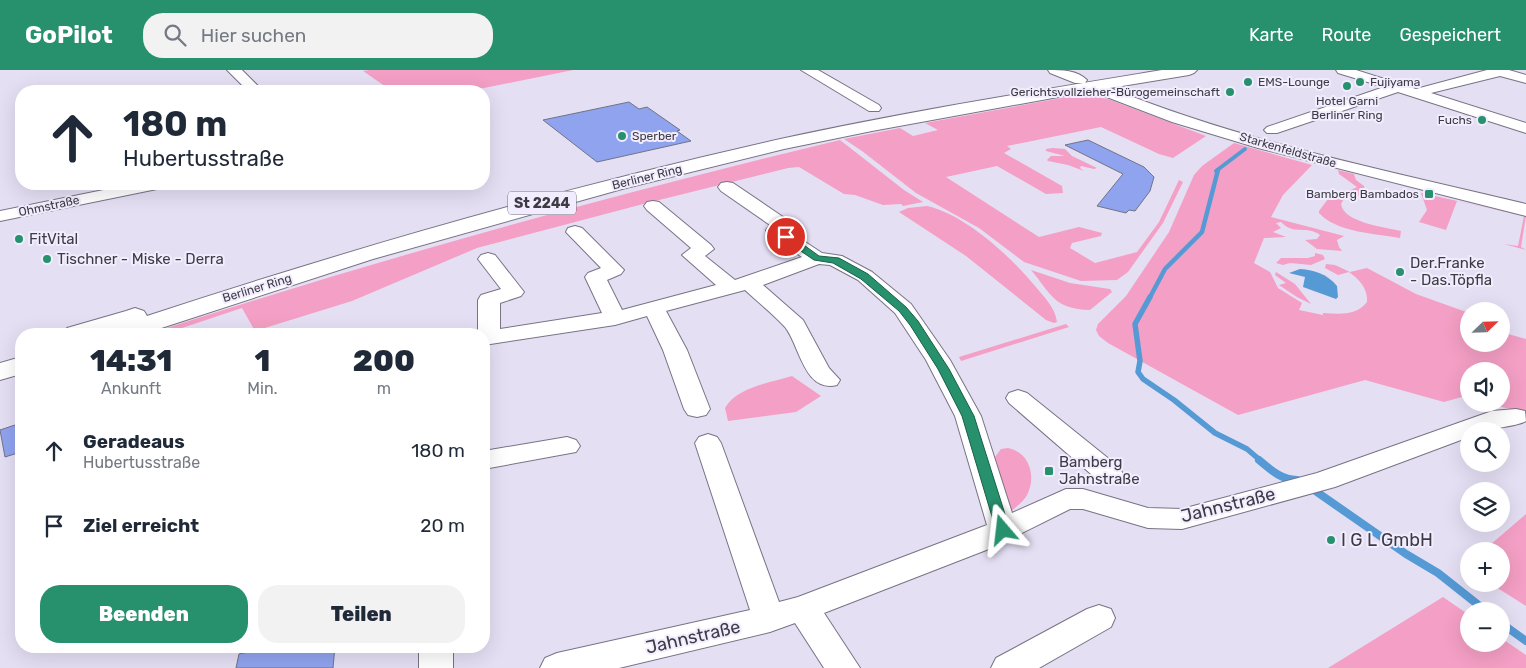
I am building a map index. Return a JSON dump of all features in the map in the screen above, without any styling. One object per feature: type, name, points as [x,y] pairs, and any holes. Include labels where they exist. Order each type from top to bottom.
[{"type":"main road","name":"Berliner Ring","points":[[96,328],[372,245],[590,185],[785,138],[1012,91],[1144,70]]},
{"type":"main road","name":"Berliner Ring","points":[[136,328],[375,251],[604,187],[787,143],[976,105],[1090,79],[1189,70]]},
{"type":"main road","name":"Starkenfeldstraße","points":[[1090,79],[1164,106],[1256,135],[1369,165],[1526,201]]},
{"type":"main road","name":"Starkenfeldstraße","points":[[1090,79],[1167,114],[1246,139],[1336,164],[1526,210]]},
{"type":"main road","points":[[0,357],[15,352]]},
{"type":"main road","points":[[0,372],[15,367]]},
{"type":"street","points":[[234,70],[250,85]]},
{"type":"street","points":[[808,70],[874,108]]},
{"type":"street","name":"Starkenfeldstraße","points":[[1055,70],[1090,79]]},
{"type":"street","points":[[1343,70],[1526,128]]},
{"type":"street","points":[[1416,93],[1496,71],[1526,79]]},
{"type":"street","points":[[1272,130],[1398,87]]},
{"type":"street","points":[[727,187],[780,223],[780,227],[775,230],[817,258]]},
{"type":"street","name":"Ohmstraße","points":[[0,216],[128,190]]},
{"type":"street","points":[[653,206],[704,248],[692,255],[741,286],[796,325],[818,371],[828,380]]},
{"type":"street","points":[[576,232],[614,270],[595,277],[615,318]]},
{"type":"street","points":[[490,337],[615,318],[741,286],[817,258],[835,260],[865,276],[903,309],[944,369],[968,416],[1003,530]]},
{"type":"street","points":[[487,328],[489,300],[514,292],[488,259]]},
{"type":"street","points":[[654,309],[675,350],[697,410]]},
{"type":"street","points":[[1018,398],[1109,474]]},
{"type":"street","name":"Jahnstraße","points":[[557,668],[770,619],[1003,530],[1066,499],[1083,499],[1148,518],[1182,519],[1319,482],[1492,419],[1516,416]]},
{"type":"street","points":[[708,443],[758,594],[770,619]]},
{"type":"street","points":[[490,459],[567,446]]},
{"type":"street","points":[[803,608],[843,668]]},
{"type":"street","points":[[1008,668],[1098,618]]},
{"type":"street","points":[[436,653],[436,668]]},
{"type":"shaded area","points":[[573,70],[490,87],[490,85],[383,85],[363,71]]},
{"type":"shaded area","points":[[1083,94],[1108,99],[1206,136],[1173,158],[1159,154],[1101,127],[1007,146],[1011,149],[1004,153],[1062,186],[1063,193],[1046,194],[997,166],[946,177],[1039,237],[1079,227],[1102,233],[1101,236],[1072,243],[1070,248],[1095,263],[1137,252],[1159,222],[1179,180],[1183,182],[1163,223],[1128,272],[1117,280],[1081,281],[1024,262],[979,228],[916,193],[844,139],[900,128],[913,136],[938,130],[925,123]]},
{"type":"shaded area","points":[[840,140],[904,190],[923,202],[903,206],[901,204],[883,205],[855,195],[844,194],[799,167],[788,168],[477,248],[352,301],[265,328],[253,328],[242,308],[182,328],[167,328],[320,280],[492,230]]},
{"type":"shaded area","points":[[1234,143],[1312,165],[1283,195],[1271,217],[1344,236],[1337,240],[1342,251],[1317,249],[1305,240],[1317,239],[1320,235],[1315,232],[1291,229],[1281,222],[1276,223],[1281,228],[1273,232],[1286,237],[1264,238],[1254,263],[1270,272],[1278,288],[1302,303],[1299,310],[1323,315],[1323,313],[1353,312],[1363,307],[1367,302],[1367,297],[1365,289],[1357,278],[1349,272],[1338,275],[1325,268],[1326,264],[1335,265],[1350,272],[1367,268],[1416,294],[1460,310],[1460,352],[1510,352],[1510,335],[1526,339],[1526,411],[1510,409],[1510,362],[1460,362],[1460,398],[1444,402],[1365,380],[1238,415],[1108,343],[1099,336],[1096,330],[1098,324],[1126,296],[1169,232],[1194,175],[1202,166]]},
{"type":"shaded area","points":[[1046,149],[1065,149],[1072,156],[1097,168],[1081,166],[1080,168],[1084,171],[1048,161],[1051,156],[1065,156],[1046,151]]},
{"type":"shaded area","points":[[1338,170],[1354,174],[1356,180],[1364,186],[1365,191],[1361,195],[1353,197],[1344,191],[1357,187],[1339,174]]},
{"type":"shaded area","points":[[1334,191],[1345,197],[1341,204],[1349,216],[1376,226],[1401,231],[1400,238],[1357,231],[1326,219],[1319,211]]},
{"type":"shaded area","points":[[1421,193],[1526,216],[1521,247],[1526,250],[1504,244],[1518,246],[1524,216],[1457,201],[1446,230],[1419,222],[1427,210]]},
{"type":"shaded area","points":[[927,206],[957,218],[972,227],[1000,250],[1025,274],[1045,298],[1052,307],[1057,322],[1054,323],[1046,320],[966,256],[899,212],[908,208]]},
{"type":"shaded area","points":[[1315,253],[1323,255],[1325,259],[1311,265],[1290,263],[1283,265],[1276,263],[1281,258],[1308,258],[1315,256]]},
{"type":"shaded area","points":[[1031,270],[1070,283],[1110,289],[1112,292],[1090,310],[1069,307],[1055,299]]},
{"type":"shaded area","points":[[1276,272],[1295,284],[1311,304],[1279,285],[1286,283],[1275,275]]},
{"type":"shaded area","points":[[1066,324],[1069,327],[961,361],[959,357]]},
{"type":"shaded area","points":[[792,376],[821,396],[796,412],[728,421],[725,408],[737,395],[746,390]]},
{"type":"shaded area","points":[[1008,448],[1021,454],[1026,460],[1031,473],[1030,488],[1026,497],[1010,512],[992,461],[1001,449]]},
{"type":"shaded area","points":[[1526,514],[1526,606],[1504,592],[1510,592],[1510,542],[1493,542],[1505,532],[1510,532],[1510,528]]},
{"type":"shaded area","points":[[1443,597],[1460,609],[1460,652],[1510,652],[1510,644],[1526,655],[1526,668],[1328,668]]},
{"type":"water","points":[[1300,269],[1311,270],[1329,278],[1337,286],[1338,297],[1336,299],[1303,287],[1305,277],[1289,273]]},
{"type":"building","name":"Sperber","points":[[629,102],[639,109],[647,107],[680,130],[677,131],[691,141],[597,162],[543,120]]},
{"type":"building","points":[[1088,140],[1144,167],[1154,177],[1150,191],[1135,211],[1129,210],[1126,213],[1097,206],[1123,174],[1065,145]]},
{"type":"building","points":[[15,425],[15,454],[5,457],[0,430]]},
{"type":"building","points":[[334,653],[333,668],[236,668],[239,654]]},
{"type":"waterway","points":[[1216,171],[1245,149]]},
{"type":"waterway","points":[[1149,299],[1165,269],[1202,232],[1218,170]]},
{"type":"waterway","points":[[1150,297],[1135,324],[1140,361],[1138,372],[1143,379],[1174,400],[1215,433],[1247,449],[1261,461]]},
{"type":"waterway","points":[[1259,460],[1281,476],[1297,480]]},
{"type":"waterway","points":[[1314,490],[1406,554],[1438,573],[1475,602]]},
{"type":"waterway","points":[[1510,629],[1526,641]]},
{"type":"place","name":"EMS-Lounge","points":[[1248,82]]},
{"type":"place","name":"Fujiyama","points":[[1360,82]]},
{"type":"place","name":"Hotel Garni Berliner Ring","points":[[1347,86]]},
{"type":"place","name":"Gerichtsvollzieher-Bürogemeinschaft","points":[[1230,92]]},
{"type":"place","name":"Fuchs","points":[[1482,120]]},
{"type":"place","name":"Sperber","points":[[622,136]]},
{"type":"place","name":"Bamberg Bambados","points":[[1429,194]]},
{"type":"place","name":"FitVital","points":[[19,239]]},
{"type":"place","name":"Tischner - Miske - Derra","points":[[47,259]]},
{"type":"place","name":"Der.Franke - Das.Töpfla","points":[[1400,272]]},
{"type":"place","name":"Bamberg Jahnstraße","points":[[1049,471]]},
{"type":"place","name":"I G L GmbH","points":[[1331,540]]},
{"type":"route","points":[[786,237],[817,258],[830,258],[841,262],[865,276],[903,309],[914,323],[944,369],[968,416],[1003,530]]}]
